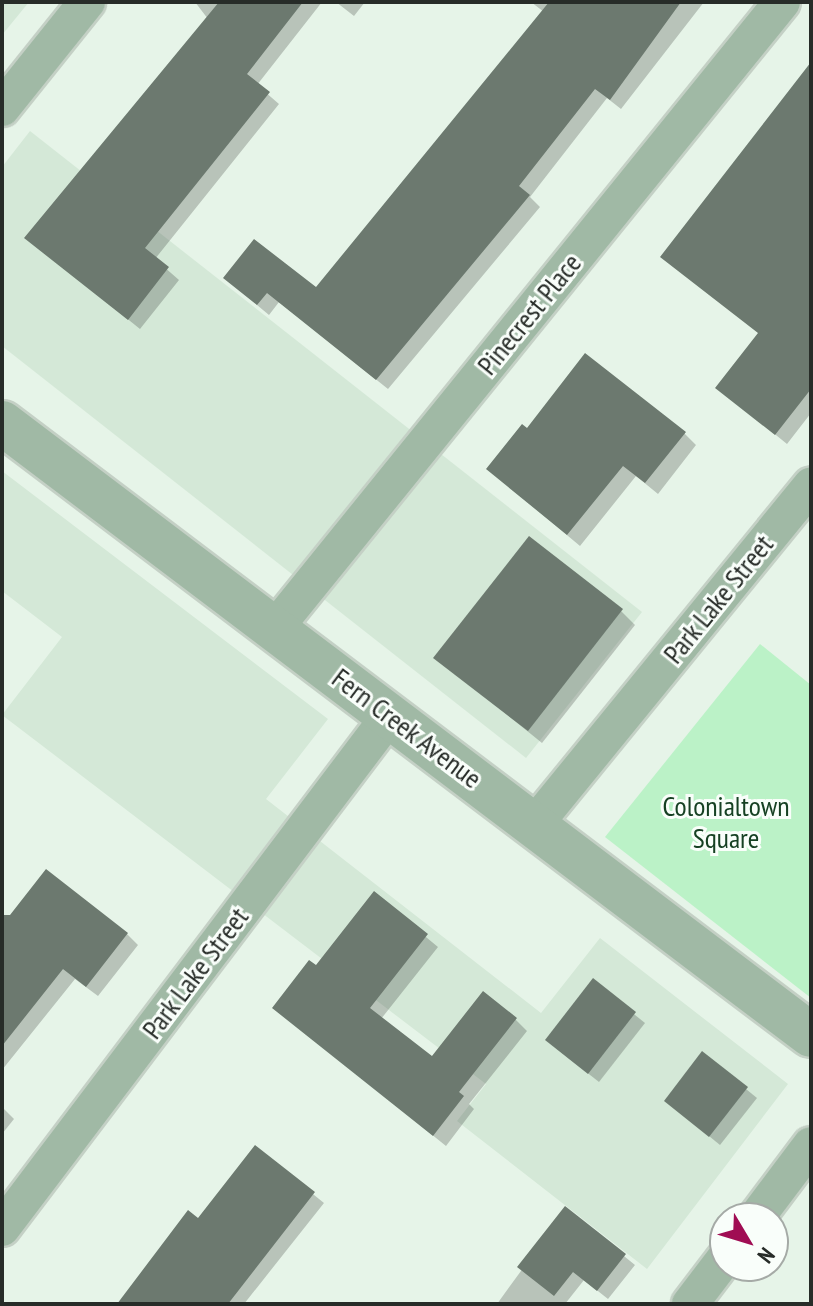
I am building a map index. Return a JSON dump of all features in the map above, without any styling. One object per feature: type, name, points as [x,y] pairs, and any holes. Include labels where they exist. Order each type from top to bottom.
[{"type":"street","points":[[2,108],[87,2]]},
{"type":"street","name":"Pinecrest Place","points":[[276,627],[782,2]]},
{"type":"street","name":"Fern Creek Avenue","points":[[2,423],[276,627],[388,718],[535,824],[811,1035]]},
{"type":"street","name":"Park Lake Street","points":[[535,824],[811,485]]},
{"type":"street","name":"Park Lake Street","points":[[2,1228],[388,718]]},
{"type":"street","points":[[768,1202],[811,1145]]},
{"type":"street","points":[[690,1304],[709,1279]]},
{"type":"shaded area","points":[[2,2],[29,2],[2,35]]},
{"type":"shaded area","points":[[30,131],[642,612],[526,758],[2,346],[2,167]]},
{"type":"shaded area","points":[[2,471],[328,719],[266,799],[541,1013],[600,938],[788,1084],[647,1269],[457,1121],[486,1084],[2,715],[62,637],[2,591]]},
{"type":"green space","name":"Colonialtown Square","points":[[760,644],[811,685],[811,998],[605,837]]},
{"type":"building","points":[[219,2],[303,2],[247,74],[270,92],[145,248],[169,267],[128,320],[24,238]]},
{"type":"building","points":[[549,2],[681,2],[610,100],[595,89],[519,186],[530,195],[376,380],[267,293],[257,305],[223,278],[254,239],[316,287]]},
{"type":"building","points":[[811,62],[811,389],[775,435],[715,388],[758,333],[660,257]]},
{"type":"building","points":[[585,353],[686,432],[645,483],[623,466],[567,535],[486,469],[522,424],[527,428]]},
{"type":"building","points":[[529,536],[623,609],[528,731],[433,658]]},
{"type":"building","points":[[46,869],[128,933],[86,987],[63,969],[2,1046],[2,915],[10,915]]},
{"type":"building","points":[[374,891],[428,934],[370,1008],[432,1056],[483,991],[517,1018],[459,1092],[464,1096],[433,1136],[272,1008],[309,960],[316,965]]},
{"type":"building","points":[[593,978],[636,1012],[588,1074],[545,1040]]},
{"type":"building","points":[[702,1051],[748,1087],[709,1137],[664,1101]]},
{"type":"building","points":[[255,1145],[315,1192],[228,1304],[117,1304],[188,1210],[198,1218]]},
{"type":"building","points":[[565,1206],[626,1254],[597,1291],[573,1272],[554,1296],[517,1267]]}]
